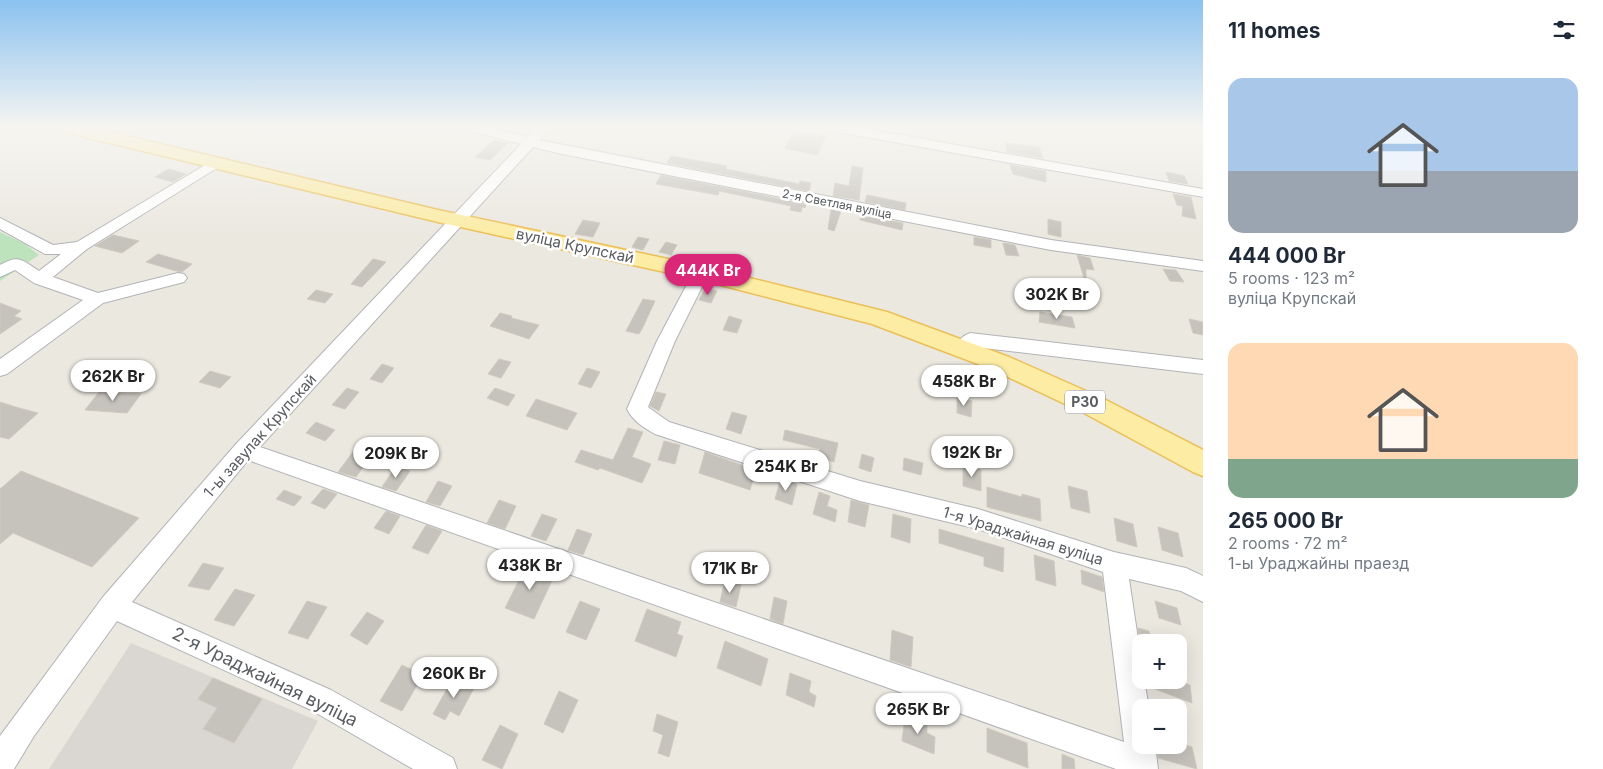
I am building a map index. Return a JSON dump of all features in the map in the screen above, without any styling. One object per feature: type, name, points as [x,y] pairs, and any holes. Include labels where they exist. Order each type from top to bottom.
[{"type":"main road","name":"вуліца Крупскай","points":[[218,164],[456,220],[701,273],[861,313],[963,349],[1094,406],[1203,464]]},
{"type":"street","points":[[40,279],[81,246],[213,164]]},
{"type":"street","name":"1-ы завулак Крупскай","points":[[0,762],[112,606],[244,450],[509,164]]},
{"type":"street","name":"2-я Светлая вуліца","points":[[636,164],[1051,245],[1203,266]]},
{"type":"street","points":[[1039,164],[1203,193]]},
{"type":"street","points":[[0,223],[51,250],[81,246]]},
{"type":"street","points":[[0,272],[16,263],[40,279],[98,299]]},
{"type":"street","name":"1-я Ураджайная вуліца","points":[[701,273],[666,342],[637,409],[647,419],[662,428],[860,491],[978,518],[1114,564],[1186,580],[1203,590]]},
{"type":"street","points":[[0,369],[98,299],[178,278]]},
{"type":"street","points":[[963,349],[970,340],[1203,367]]},
{"type":"street","points":[[244,450],[1142,766],[1114,564]]},
{"type":"street","name":"2-я Ураджайная вуліца","points":[[112,606],[321,700],[442,769]]},
{"type":"shaded area","points":[[131,643],[318,721],[292,769],[49,769]]},
{"type":"green space","points":[[0,232],[25,244],[39,255],[0,281]]},
{"type":"building","points":[[671,164],[715,164],[727,166],[726,169],[799,184],[800,181],[811,183],[809,191]]},
{"type":"building","points":[[1010,165],[1046,171],[1046,182],[1013,174]]},
{"type":"building","points":[[852,166],[863,168],[859,200],[833,196],[835,183],[849,186]]},
{"type":"building","points":[[169,169],[186,174],[173,182],[155,177]]},
{"type":"building","points":[[1166,172],[1184,176],[1188,184],[1169,181]]},
{"type":"building","points":[[661,175],[806,204],[805,208],[802,207],[801,212],[790,210],[791,206],[719,191],[718,195],[656,184]]},
{"type":"building","points":[[1173,194],[1191,197],[1196,219],[1182,216],[1183,206],[1177,205]]},
{"type":"building","points":[[867,195],[906,203],[905,210],[865,202]]},
{"type":"building","points":[[831,209],[841,211],[834,231],[828,229]]},
{"type":"building","points":[[861,215],[903,223],[902,230],[860,220]]},
{"type":"building","points":[[1048,219],[1061,222],[1061,237],[1048,234]]},
{"type":"building","points":[[583,220],[600,223],[593,237],[575,234]]},
{"type":"building","points":[[113,235],[139,241],[122,253],[95,246]]},
{"type":"building","points":[[638,237],[649,239],[643,250],[632,247]]},
{"type":"building","points":[[974,237],[991,240],[991,248],[974,245]]},
{"type":"building","points":[[666,242],[677,245],[671,255],[659,252]]},
{"type":"building","points":[[1003,243],[1015,245],[1019,256],[1006,255]]},
{"type":"building","points":[[158,254],[192,264],[182,272],[146,262]]},
{"type":"building","points":[[1077,255],[1090,258],[1094,270],[1086,269],[1086,278],[1084,278]]},
{"type":"building","points":[[373,259],[386,262],[362,287],[351,284]]},
{"type":"building","points":[[1163,269],[1176,270],[1184,282],[1170,281]]},
{"type":"building","points":[[705,288],[717,291],[711,303],[699,300]]},
{"type":"building","points":[[316,290],[333,294],[325,303],[307,299]]},
{"type":"building","points":[[643,299],[655,301],[643,327],[639,334],[626,331]]},
{"type":"building","points":[[0,303],[21,311],[14,316],[22,319],[0,334]]},
{"type":"building","points":[[1040,312],[1072,317],[1075,328],[1039,322]]},
{"type":"building","points":[[500,313],[512,316],[511,318],[539,325],[529,339],[490,326]]},
{"type":"building","points":[[729,316],[742,320],[737,333],[723,330]]},
{"type":"building","points":[[1189,319],[1203,322],[1203,335],[1193,333]]},
{"type":"building","points":[[499,359],[511,362],[501,378],[488,374]]},
{"type":"building","points":[[382,364],[394,368],[382,383],[370,379]]},
{"type":"building","points":[[587,368],[600,372],[591,388],[578,384]]},
{"type":"building","points":[[210,371],[231,377],[220,388],[199,382]]},
{"type":"building","points":[[347,388],[359,392],[345,409],[332,405]]},
{"type":"building","points":[[495,388],[515,395],[508,406],[487,398]]},
{"type":"building","points":[[99,392],[141,394],[127,413],[85,410]]},
{"type":"building","points":[[656,392],[666,394],[659,411],[650,406]]},
{"type":"building","points":[[957,397],[972,401],[971,417],[957,413]]},
{"type":"building","points":[[536,399],[577,413],[567,430],[526,416]]},
{"type":"building","points":[[0,402],[38,413],[9,439],[0,437]]},
{"type":"building","points":[[732,412],[747,416],[741,434],[726,429]]},
{"type":"building","points":[[316,422],[335,430],[325,441],[306,433]]},
{"type":"building","points":[[628,428],[643,432],[632,457],[651,464],[642,483],[600,468],[598,470],[575,462],[581,450],[613,460]]},
{"type":"building","points":[[785,430],[838,443],[834,462],[818,457],[820,449],[783,440]]},
{"type":"building","points":[[664,441],[680,445],[675,464],[658,460]]},
{"type":"building","points":[[355,449],[372,455],[356,477],[338,472]]},
{"type":"building","points":[[705,452],[756,470],[750,490],[699,473]]},
{"type":"building","points":[[862,454],[874,458],[871,472],[859,468]]},
{"type":"building","points":[[904,458],[923,463],[921,475],[903,470]]},
{"type":"building","points":[[396,466],[410,471],[396,491],[382,487]]},
{"type":"building","points":[[963,466],[981,470],[981,491],[963,486]]},
{"type":"building","points":[[21,471],[139,518],[92,567],[13,533],[0,544],[0,489]]},
{"type":"building","points":[[781,478],[797,484],[792,505],[775,499]]},
{"type":"building","points":[[438,481],[452,486],[440,506],[426,502]]},
{"type":"building","points":[[1068,486],[1087,491],[1090,513],[1071,508]]},
{"type":"building","points":[[987,487],[1022,497],[1022,494],[1040,499],[1041,521],[987,507]]},
{"type":"building","points":[[323,489],[337,494],[325,509],[311,503]]},
{"type":"building","points":[[284,490],[302,497],[294,506],[276,499]]},
{"type":"building","points":[[819,492],[830,496],[827,506],[837,510],[835,522],[813,514]]},
{"type":"building","points":[[499,500],[516,506],[505,529],[487,523]]},
{"type":"building","points":[[851,500],[869,505],[865,527],[848,522]]},
{"type":"building","points":[[386,511],[400,516],[389,534],[374,528]]},
{"type":"building","points":[[542,514],[557,519],[546,541],[531,536]]},
{"type":"building","points":[[893,514],[911,519],[910,543],[891,537]]},
{"type":"building","points":[[1114,518],[1133,524],[1137,547],[1117,541]]},
{"type":"building","points":[[426,525],[442,531],[428,554],[412,548]]},
{"type":"building","points":[[1158,527],[1178,533],[1183,557],[1162,550]]},
{"type":"building","points":[[577,529],[592,534],[583,555],[568,550]]},
{"type":"building","points":[[939,529],[1004,548],[1003,572],[984,566],[984,557],[939,543]]},
{"type":"building","points":[[1034,555],[1054,561],[1056,586],[1036,580]]},
{"type":"building","points":[[203,563],[224,568],[209,590],[188,586]]},
{"type":"building","points":[[527,564],[555,574],[534,619],[505,608]]},
{"type":"building","points":[[1081,570],[1102,577],[1104,592],[1082,584]]},
{"type":"building","points":[[725,580],[741,585],[736,607],[720,602]]},
{"type":"building","points":[[235,589],[255,595],[234,626],[214,620]]},
{"type":"building","points":[[774,597],[787,601],[783,624],[770,619]]},
{"type":"building","points":[[307,601],[327,607],[308,639],[288,633]]},
{"type":"building","points":[[580,601],[600,609],[586,640],[566,632]]},
{"type":"building","points":[[1155,601],[1177,608],[1181,625],[1159,618]]},
{"type":"building","points":[[647,609],[681,622],[677,634],[683,636],[676,657],[635,641]]},
{"type":"building","points":[[367,612],[384,621],[367,645],[350,635]]},
{"type":"building","points":[[1138,628],[1149,631],[1150,634],[1139,634]]},
{"type":"building","points":[[892,630],[913,637],[911,667],[890,660]]},
{"type":"building","points":[[725,641],[768,659],[761,686],[717,668]]},
{"type":"building","points":[[402,665],[423,675],[402,711],[380,701]]},
{"type":"building","points":[[790,673],[811,681],[809,692],[816,696],[814,707],[786,695]]},
{"type":"building","points":[[213,678],[262,699],[234,743],[203,729],[217,708],[198,699]]},
{"type":"building","points":[[453,678],[474,688],[459,716],[450,711],[445,720],[433,714]]},
{"type":"building","points":[[1187,684],[1190,685],[1192,703],[1187,701],[1187,699],[1181,699],[1155,689],[1187,689]]},
{"type":"building","points":[[559,691],[578,700],[563,733],[544,724]]},
{"type":"building","points":[[657,714],[678,722],[669,757],[658,753],[663,735],[653,731]]},
{"type":"building","points":[[905,716],[927,725],[927,733],[935,737],[934,754],[902,741]]},
{"type":"building","points":[[500,725],[518,734],[502,769],[482,760]]},
{"type":"building","points":[[987,728],[1027,743],[1028,768],[987,752]]},
{"type":"building","points":[[1187,745],[1192,747],[1197,769],[1158,758],[1158,754],[1187,754]]},
{"type":"building","points":[[1062,754],[1074,759],[1075,769],[1062,769]]}]
